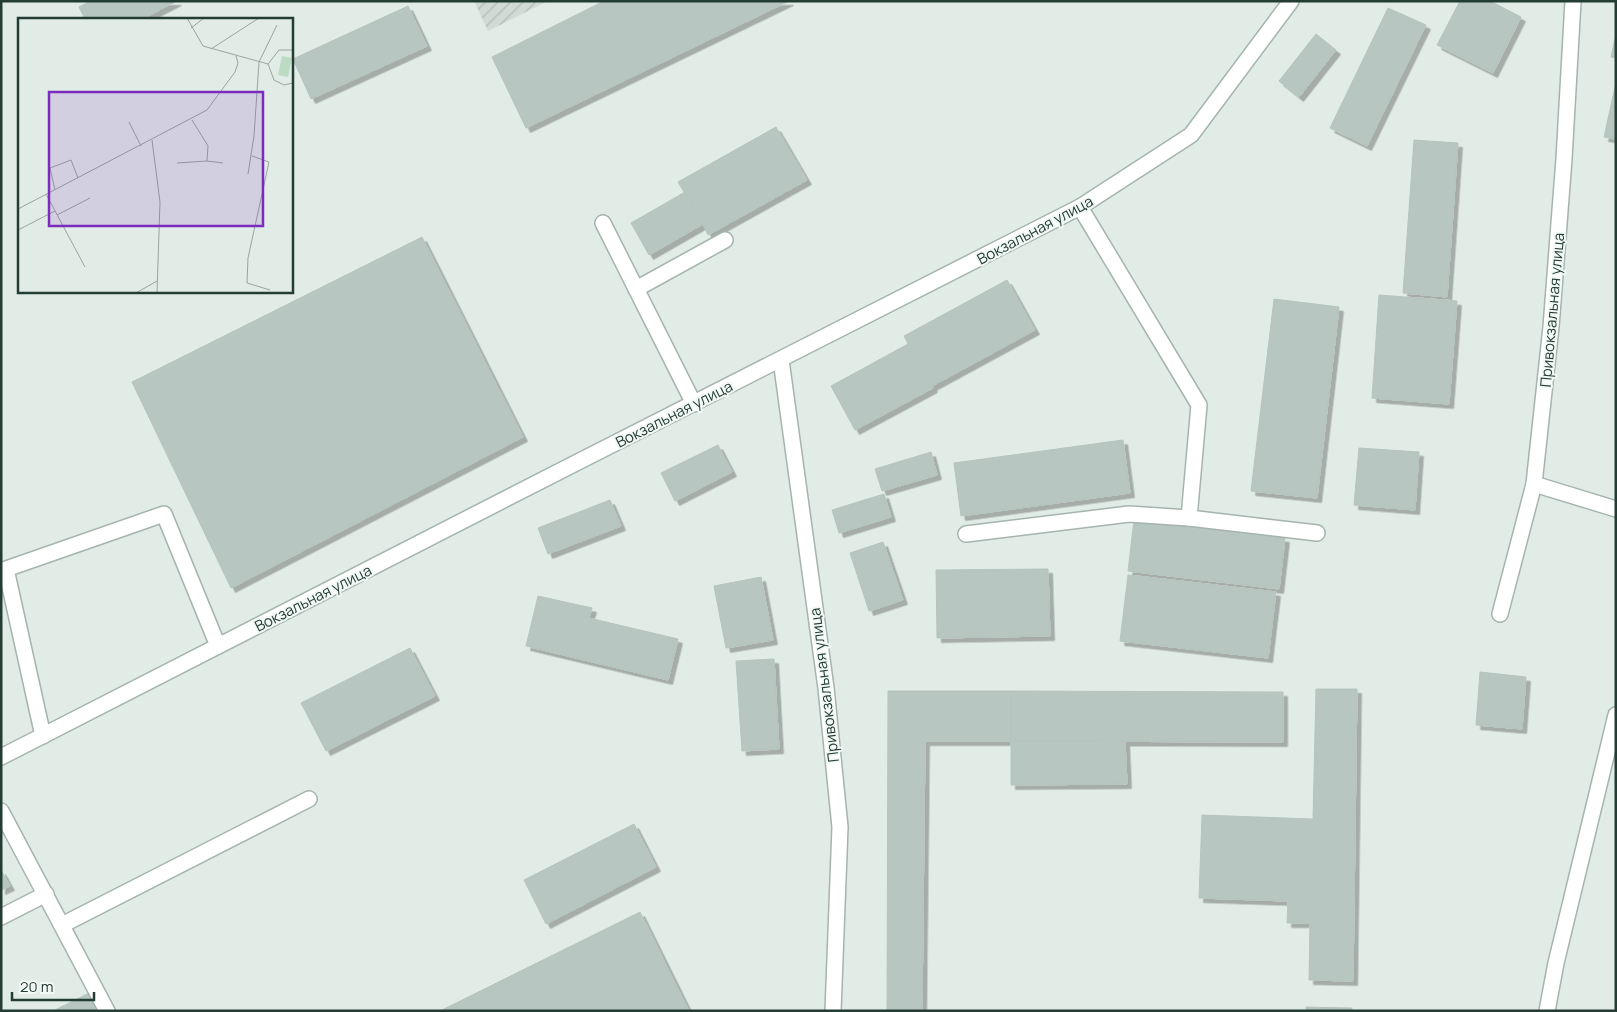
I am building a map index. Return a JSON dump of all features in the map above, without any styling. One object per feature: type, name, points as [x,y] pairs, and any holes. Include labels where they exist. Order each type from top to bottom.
[{"type":"street","name":"Вокзальная улица","points":[[1,757],[1080,207],[1191,135],[1291,1]]},
{"type":"street","name":"Привокзальная улица","points":[[1500,614],[1534,484],[1551,328],[1564,159],[1573,1]]},
{"type":"street","points":[[1080,207],[1200,405],[1189,518]]},
{"type":"street","points":[[603,223],[694,404]]},
{"type":"street","points":[[636,289],[725,240]]},
{"type":"street","name":"Привокзальная улица","points":[[781,360],[826,688],[840,827],[832,1011]]},
{"type":"street","points":[[1534,484],[1616,509]]},
{"type":"street","points":[[43,736],[6,569],[164,514],[218,646]]},
{"type":"street","points":[[966,534],[1129,514],[1189,518],[1317,534]]},
{"type":"street","points":[[1547,1011],[1556,962],[1616,715]]},
{"type":"street","points":[[62,925],[309,798]]},
{"type":"street","points":[[1,811],[106,1011]]},
{"type":"street","points":[[1,917],[46,894]]},
{"type":"shaded area","points":[[474,1],[548,1],[488,31]]},
{"type":"building","points":[[91,1],[177,1],[144,18],[84,18],[79,7]]},
{"type":"building","points":[[604,1],[789,1],[526,128],[492,57]]},
{"type":"building","points":[[1460,1],[1490,1],[1521,17],[1493,73],[1437,45]]},
{"type":"building","points":[[408,6],[427,46],[311,99],[293,59]]},
{"type":"building","points":[[1388,8],[1426,25],[1367,146],[1330,128]]},
{"type":"building","points":[[1316,34],[1336,50],[1299,97],[1279,81]]},
{"type":"building","points":[[1616,34],[1616,58],[1611,57]]},
{"type":"building","points":[[1616,88],[1616,139],[1604,137]]},
{"type":"building","points":[[776,127],[807,180],[708,235],[678,182]]},
{"type":"building","points":[[1414,140],[1458,143],[1447,297],[1403,293]]},
{"type":"building","points":[[685,192],[703,224],[649,255],[631,223]]},
{"type":"building","points":[[422,237],[523,437],[231,588],[132,382]]},
{"type":"building","points":[[1007,280],[1035,330],[855,430],[831,386],[908,344],[904,336]]},
{"type":"building","points":[[1379,295],[1457,301],[1449,404],[1372,398]]},
{"type":"building","points":[[1274,299],[1339,307],[1317,498],[1251,491]]},
{"type":"building","points":[[1123,440],[1130,493],[961,516],[954,463]]},
{"type":"building","points":[[718,445],[732,472],[675,501],[661,473]]},
{"type":"building","points":[[1359,448],[1419,452],[1415,510],[1354,505]]},
{"type":"building","points":[[931,452],[937,475],[882,491],[875,469]]},
{"type":"building","points":[[884,494],[891,517],[839,533],[832,510]]},
{"type":"building","points":[[610,500],[621,526],[548,554],[538,528]]},
{"type":"building","points":[[1134,520],[1285,538],[1279,589],[1128,571]]},
{"type":"building","points":[[883,542],[903,600],[869,611],[850,553]]},
{"type":"building","points":[[1048,569],[1050,636],[937,638],[936,570]]},
{"type":"building","points":[[1128,575],[1276,592],[1268,658],[1120,641]]},
{"type":"building","points":[[761,577],[773,640],[726,648],[714,586]]},
{"type":"building","points":[[538,596],[592,608],[589,618],[678,639],[668,680],[526,646]]},
{"type":"building","points":[[410,648],[435,696],[326,751],[301,703]]},
{"type":"building","points":[[774,659],[779,749],[742,751],[736,661]]},
{"type":"building","points":[[1480,672],[1526,677],[1522,729],[1476,725]]},
{"type":"building","points":[[1316,689],[1357,689],[1353,981],[1309,980],[1310,923],[1287,923],[1288,901],[1199,898],[1202,815],[1313,819]]},
{"type":"building","points":[[888,691],[1011,691],[1011,741],[925,741],[922,1011],[887,1011]]},
{"type":"building","points":[[1011,691],[1283,692],[1283,742],[1011,741]]},
{"type":"building","points":[[1011,741],[1125,741],[1127,784],[1011,785]]},
{"type":"building","points":[[634,824],[656,867],[546,924],[524,880]]},
{"type":"building","points":[[1,870],[10,886],[1,890]]},
{"type":"building","points":[[640,912],[689,1011],[440,1011]]},
{"type":"building","points":[[89,993],[98,1011],[53,1011]]},
{"type":"building","points":[[1306,1007],[1352,1008],[1352,1011],[1306,1011]]}]
